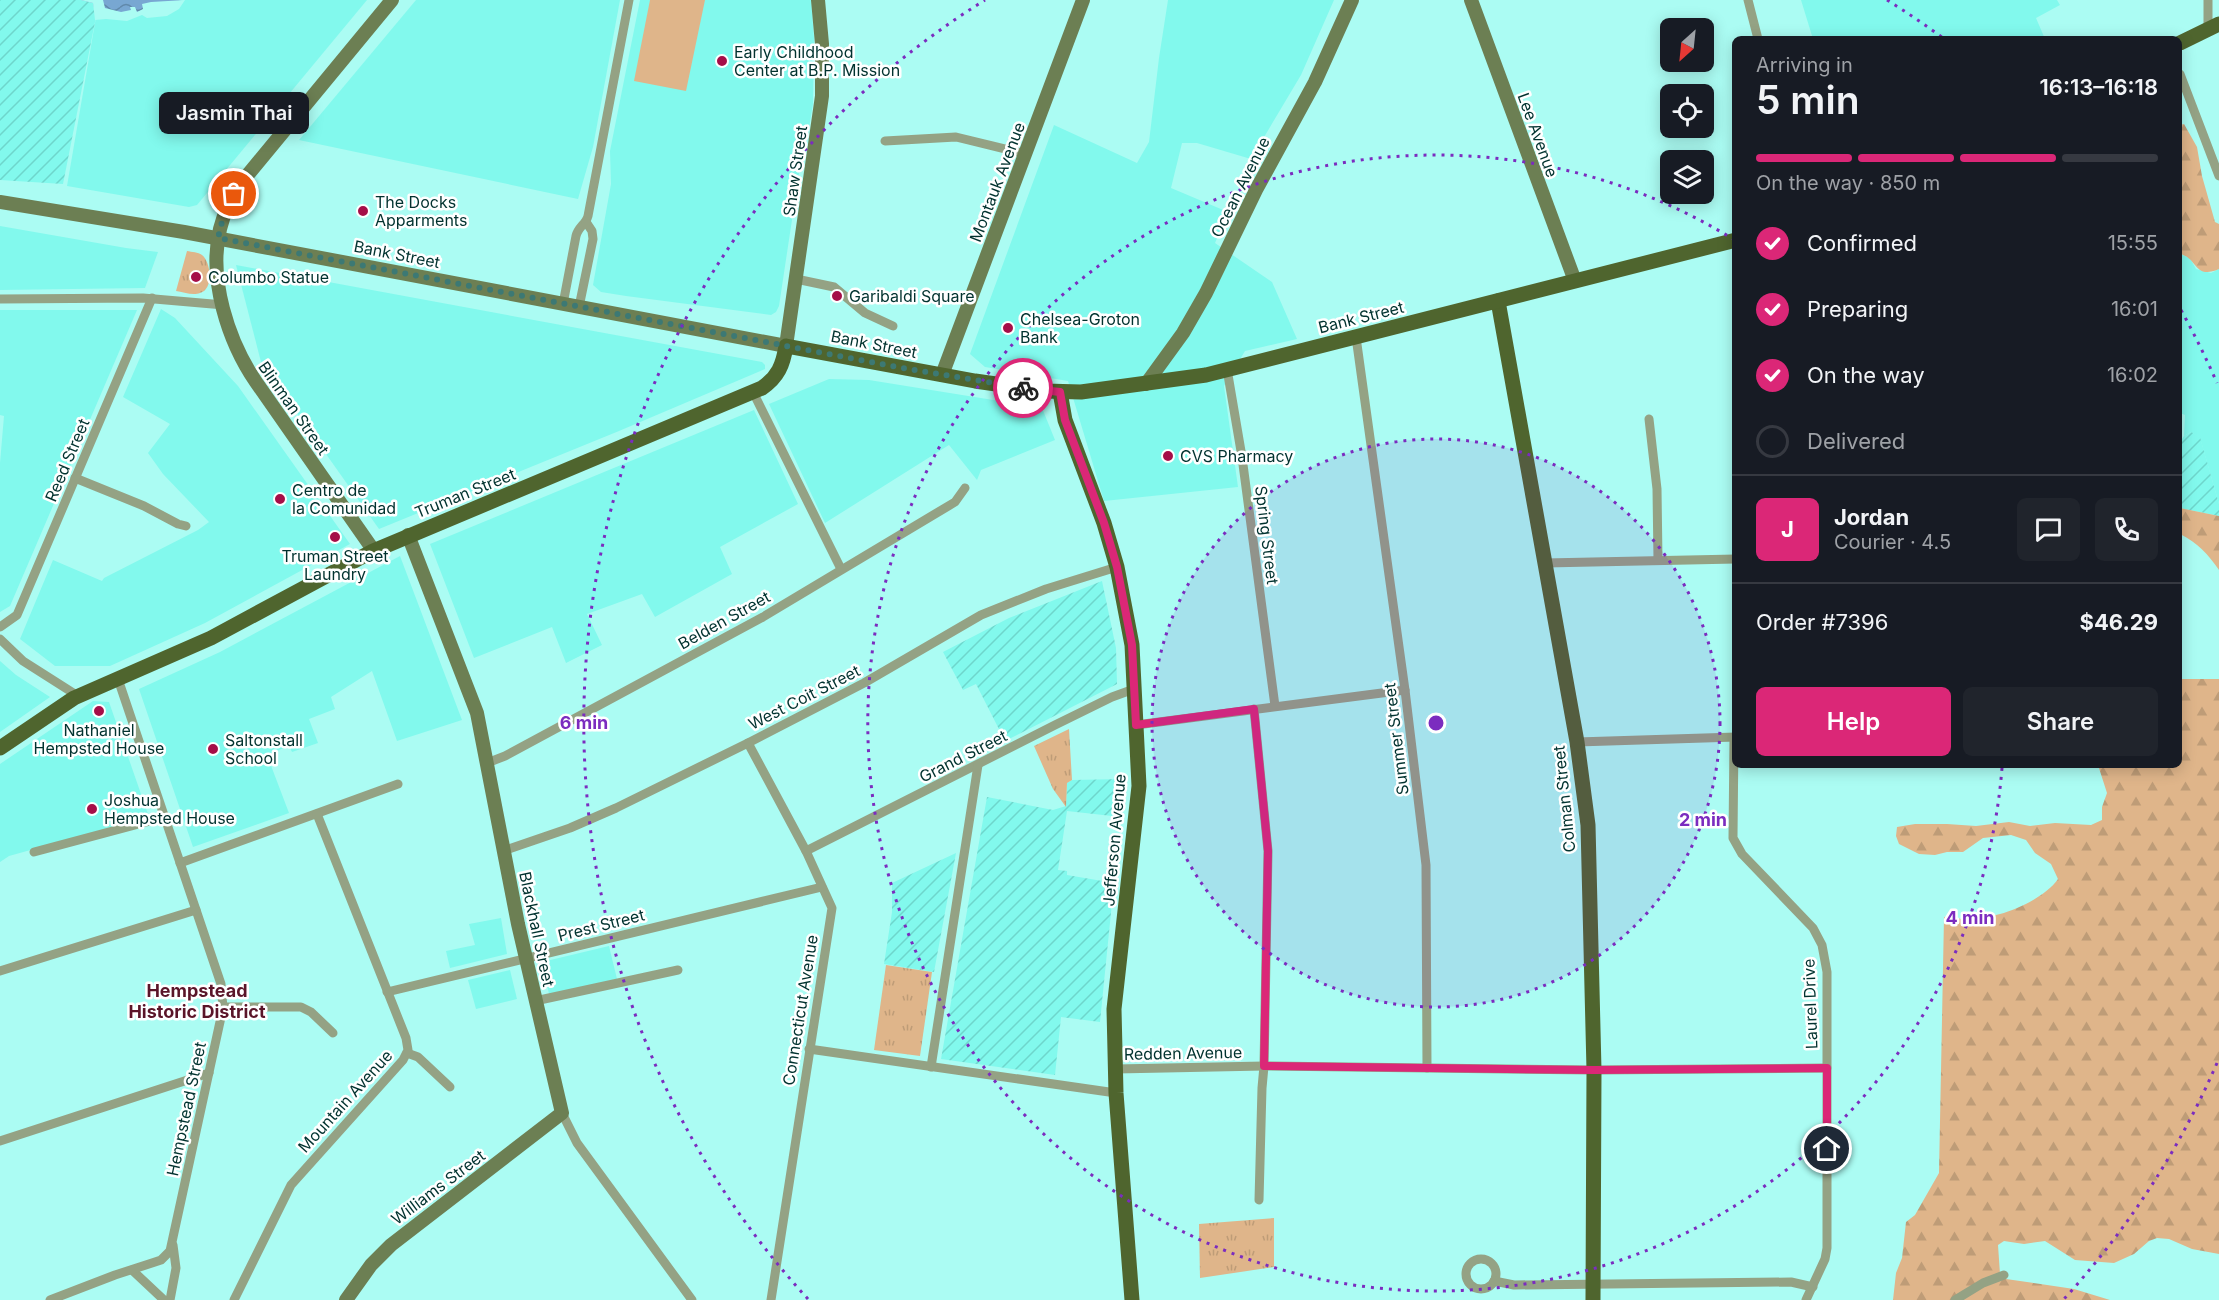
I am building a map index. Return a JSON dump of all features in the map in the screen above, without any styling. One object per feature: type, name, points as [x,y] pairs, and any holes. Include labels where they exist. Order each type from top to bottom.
[{"type":"main road","points":[[2182,42],[2213,27]]},
{"type":"main road","name":"Bank Street","points":[[786,346],[942,375],[1060,392],[1081,392],[1146,384],[1227,369],[1732,241]]},
{"type":"main road","name":"Colman Street","points":[[1498,301],[1577,742],[1588,825],[1594,1070],[1593,1300]]},
{"type":"main road","name":"Truman Street","points":[[0,748],[78,696],[211,639],[374,551],[753,392],[770,383],[776,376],[784,361],[786,346]]},
{"type":"main road","name":"Jefferson Avenue","points":[[1060,392],[1065,420],[1104,523],[1117,567],[1132,645],[1139,786],[1114,1009],[1116,1093],[1132,1300]]},
{"type":"street","name":"Blinman Street","points":[[374,551],[248,371],[236,346],[224,305],[217,270],[218,238],[226,208],[241,183],[392,0]]},
{"type":"street","points":[[563,304],[576,236],[579,228],[586,222],[629,0]]},
{"type":"street","name":"Shaw Street","points":[[786,346],[822,96],[822,44],[818,0]]},
{"type":"street","name":"Montauk Avenue","points":[[942,375],[1083,0]]},
{"type":"street","name":"Ocean Avenue","points":[[1146,384],[1183,333],[1206,293],[1256,190],[1315,82],[1352,0]]},
{"type":"street","name":"Lee Avenue","points":[[1471,0],[1575,281]]},
{"type":"street","points":[[1748,0],[1757,36]]},
{"type":"street","points":[[2208,0],[2213,27]]},
{"type":"street","points":[[2182,79],[2219,176]]},
{"type":"street","points":[[885,141],[956,137],[1026,154]]},
{"type":"street","name":"Bank Street","points":[[0,202],[218,238],[786,346]]},
{"type":"street","points":[[579,307],[592,239],[592,231],[586,222]]},
{"type":"street","points":[[796,279],[830,285],[865,313],[893,326]]},
{"type":"street","points":[[0,299],[152,298],[224,305]]},
{"type":"street","name":"Reed Street","points":[[0,627],[17,615],[152,298]]},
{"type":"street","name":"Summer Street","points":[[1356,337],[1406,690],[1426,865],[1426,1068]]},
{"type":"street","name":"Spring Street","points":[[1227,369],[1242,457],[1275,706]]},
{"type":"street","points":[[753,392],[841,569]]},
{"type":"street","points":[[1649,419],[1657,489],[1658,560]]},
{"type":"street","points":[[75,478],[186,526]]},
{"type":"street","name":"Belden Street","points":[[487,763],[515,751],[763,617],[955,502],[965,488]]},
{"type":"street","name":"Blackhall Street","points":[[408,536],[471,696],[482,731],[503,851],[562,1113],[577,1143],[692,1300]]},
{"type":"street","points":[[1545,563],[1732,559]]},
{"type":"street","name":"West Coit Street","points":[[503,851],[570,828],[748,743],[864,683],[981,615],[1046,588],[1117,567]]},
{"type":"street","points":[[0,639],[9,650],[38,672],[78,696]]},
{"type":"street","name":"Hempstead Street","points":[[118,679],[221,984],[223,1006],[173,1245],[176,1268],[170,1300]]},
{"type":"street","name":"Grand Street","points":[[806,851],[1112,697],[1134,689]]},
{"type":"street","points":[[1136,725],[1406,690]]},
{"type":"street","points":[[1254,709],[1268,851],[1259,1200]]},
{"type":"street","points":[[1577,742],[1732,737]]},
{"type":"street","name":"Connecticut Avenue","points":[[748,743],[806,851],[832,908],[771,1300]]},
{"type":"street","points":[[931,1067],[978,765]]},
{"type":"street","name":"Laurel Drive","points":[[1734,768],[1733,838],[1742,854],[1805,918],[1822,945],[1827,972],[1827,1248],[1825,1260],[1806,1300]]},
{"type":"street","points":[[180,863],[398,784]]},
{"type":"street","name":"Mountain Avenue","points":[[234,1300],[291,1185],[407,1053],[408,1042],[317,814]]},
{"type":"street","points":[[34,852],[165,817]]},
{"type":"street","name":"Prest Street","points":[[387,992],[822,887]]},
{"type":"street","points":[[0,971],[196,910]]},
{"type":"street","points":[[535,1001],[678,970]]},
{"type":"street","points":[[223,1006],[301,1007],[311,1012],[333,1033]]},
{"type":"street","points":[[809,1048],[1116,1093]]},
{"type":"street","points":[[407,1053],[418,1058],[450,1087]]},
{"type":"street","name":"Redden Avenue","points":[[1116,1069],[1264,1066],[1594,1070],[1827,1068]]},
{"type":"street","points":[[0,1141],[209,1073]]},
{"type":"street","name":"Williams Street","points":[[346,1300],[371,1265],[391,1245],[562,1113]]},
{"type":"street","points":[[55,1299],[161,1260],[173,1245]]},
{"type":"street","points":[[132,1270],[164,1300]]},
{"type":"street","points":[[1955,1300],[1983,1283],[2004,1275]]},
{"type":"street","points":[[1494,1281],[1514,1285],[1791,1282],[1813,1287]]},
{"type":"shaded area","points":[[0,0],[81,0],[93,3],[96,17],[63,184],[0,180]]},
{"type":"shaded area","points":[[182,0],[367,0],[197,205],[189,207],[67,186],[96,17]]},
{"type":"shaded area","points":[[416,0],[620,0],[593,147],[578,199],[299,140]]},
{"type":"shaded area","points":[[640,0],[811,0],[814,38],[813,104],[809,128],[806,127],[779,306],[771,315],[601,292],[593,285],[611,184],[610,151]]},
{"type":"shaded area","points":[[1168,0],[1334,0],[1301,75],[1251,159],[1197,143],[1182,143],[1171,188],[1228,212],[1215,243],[1272,282],[1297,339],[1245,351],[1224,386],[1238,487],[1104,501],[1068,381],[985,367],[970,354],[1054,125],[1137,163],[1149,142]]},
{"type":"shaded area","points":[[1801,0],[2057,0],[2060,5],[2036,18],[2044,36],[1812,36]]},
{"type":"shaded area","points":[[0,226],[158,252],[145,288],[0,290]]},
{"type":"shaded area","points":[[2182,255],[2190,258],[2196,269],[2211,273],[2219,269],[2219,504],[2200,438],[2191,432],[2184,436],[2185,415],[2182,414]]},
{"type":"shaded area","points":[[236,265],[762,362],[765,369],[379,529],[261,362]]},
{"type":"shaded area","points":[[161,309],[175,318],[238,386],[350,544],[205,623],[110,666],[55,666],[20,639],[53,560],[102,581],[209,522],[163,474],[148,453],[170,424],[123,397]]},
{"type":"shaded area","points":[[0,310],[137,310],[10,606],[0,612],[0,463],[4,416],[0,415]]},
{"type":"shaded area","points":[[829,379],[869,380],[1042,408],[1055,440],[981,470],[977,480],[949,445],[825,523],[769,404]]},
{"type":"shaded area","points":[[754,410],[798,504],[720,547],[732,574],[655,617],[642,594],[587,614],[602,645],[566,663],[552,627],[474,658],[430,544]]},
{"type":"shaded area","points":[[2191,432],[2200,437],[2219,504],[2219,516],[2182,508],[2182,439]]},
{"type":"shaded area","points":[[400,556],[462,720],[397,741],[372,671],[331,697],[335,709],[309,719],[318,743],[292,752],[289,746],[267,755],[289,813],[193,847],[139,689],[220,652]]},
{"type":"shaded area","points":[[1102,581],[1116,648],[1117,684],[1005,741],[976,684],[963,690],[943,652],[1009,618]]},
{"type":"shaded area","points":[[0,661],[16,675],[50,697],[0,732]]},
{"type":"shaded area","points":[[93,701],[109,702],[149,817],[9,856],[0,862],[0,764]]},
{"type":"shaded area","points":[[1125,779],[1121,817],[1067,811],[1058,870],[1067,871],[1067,875],[1114,883],[1100,1022],[1061,1017],[1055,1075],[941,1059],[987,797],[1053,810],[1066,806],[1067,783],[1072,780]]},
{"type":"shaded area","points":[[956,853],[934,972],[884,964],[892,912],[892,883]]},
{"type":"shaded area","points":[[501,918],[507,954],[450,968],[446,951],[475,945],[469,924]]},
{"type":"shaded area","points":[[609,946],[617,979],[549,994],[542,962]]},
{"type":"shaded area","points":[[510,970],[517,999],[476,1009],[468,980]]},
{"type":"green space","points":[[650,0],[705,0],[686,91],[634,81]]},
{"type":"green space","points":[[2182,124],[2184,124],[2197,147],[2202,176],[2215,222],[2219,224],[2219,269],[2211,272],[2200,270],[2182,255]]},
{"type":"green space","points":[[187,251],[202,255],[209,269],[207,286],[204,291],[197,294],[176,291]]},
{"type":"green space","points":[[2182,508],[2219,516],[2219,570],[2202,549],[2182,535]]},
{"type":"green space","points":[[2182,679],[2219,679],[2219,1254],[2192,1249],[2169,1239],[2157,1238],[2149,1241],[2134,1254],[2114,1263],[2075,1260],[2045,1241],[2024,1244],[2004,1241],[1998,1245],[2000,1274],[2006,1279],[2074,1289],[2110,1300],[1893,1300],[1896,1273],[1902,1258],[1906,1222],[1915,1215],[1939,1173],[1944,917],[1952,916],[1967,921],[2007,912],[2040,896],[2058,879],[2051,864],[2035,853],[2026,840],[2011,835],[1983,838],[1963,852],[1919,854],[1899,844],[1896,836],[1897,827],[1915,824],[1976,826],[2009,822],[2030,826],[2055,823],[2091,825],[2102,820],[2102,807],[2107,793],[2099,768],[2182,768]]},
{"type":"green space","points":[[1069,729],[1072,780],[1067,783],[1066,807],[1053,789],[1034,746]]},
{"type":"green space","points":[[886,965],[932,972],[920,1056],[874,1050]]},
{"type":"green space","points":[[1274,1218],[1274,1267],[1200,1278],[1199,1224]]},
{"type":"water","points":[[81,0],[182,0],[145,12],[96,17],[93,3]]},
{"type":"pier","points":[[81,0],[103,0],[105,8],[121,12],[135,7],[137,12],[143,9],[142,4],[185,0],[179,9],[167,16],[147,18],[142,15],[127,21],[95,20],[93,3]]},
{"type":"way so far","points":[[234,194],[226,208],[218,238],[897,367],[1023,388]]},
{"type":"place","name":"Early Childhood Center at B.P. Mission","points":[[722,61]]},
{"type":"place","name":"Jasmin Thai","points":[[234,194]]},
{"type":"place","name":"The Docks Apparments","points":[[363,211]]},
{"type":"place","name":"Columbo Statue","points":[[196,277]]},
{"type":"place","name":"Garibaldi Square","points":[[837,296]]},
{"type":"place","name":"Chelsea-Groton Bank","points":[[1008,328]]},
{"type":"place","name":"CVS Pharmacy","points":[[1168,456]]},
{"type":"place","name":"Centro de la Comunidad","points":[[280,499]]},
{"type":"place","name":"Truman Street Laundry","points":[[335,537]]},
{"type":"place","name":"Nathaniel Hempsted House","points":[[99,711]]},
{"type":"place","name":"Saltonstall School","points":[[213,749]]},
{"type":"place","name":"Joshua Hempsted House","points":[[92,809]]},
{"type":"district","name":"Hempstead Historic District","points":[[197,1000]]},
{"type":"route","points":[[1023,388],[1060,392],[1065,420],[1104,523],[1117,567],[1132,645],[1136,725],[1254,709],[1268,851],[1264,1066],[1594,1070],[1827,1068],[1827,1149]]}]
